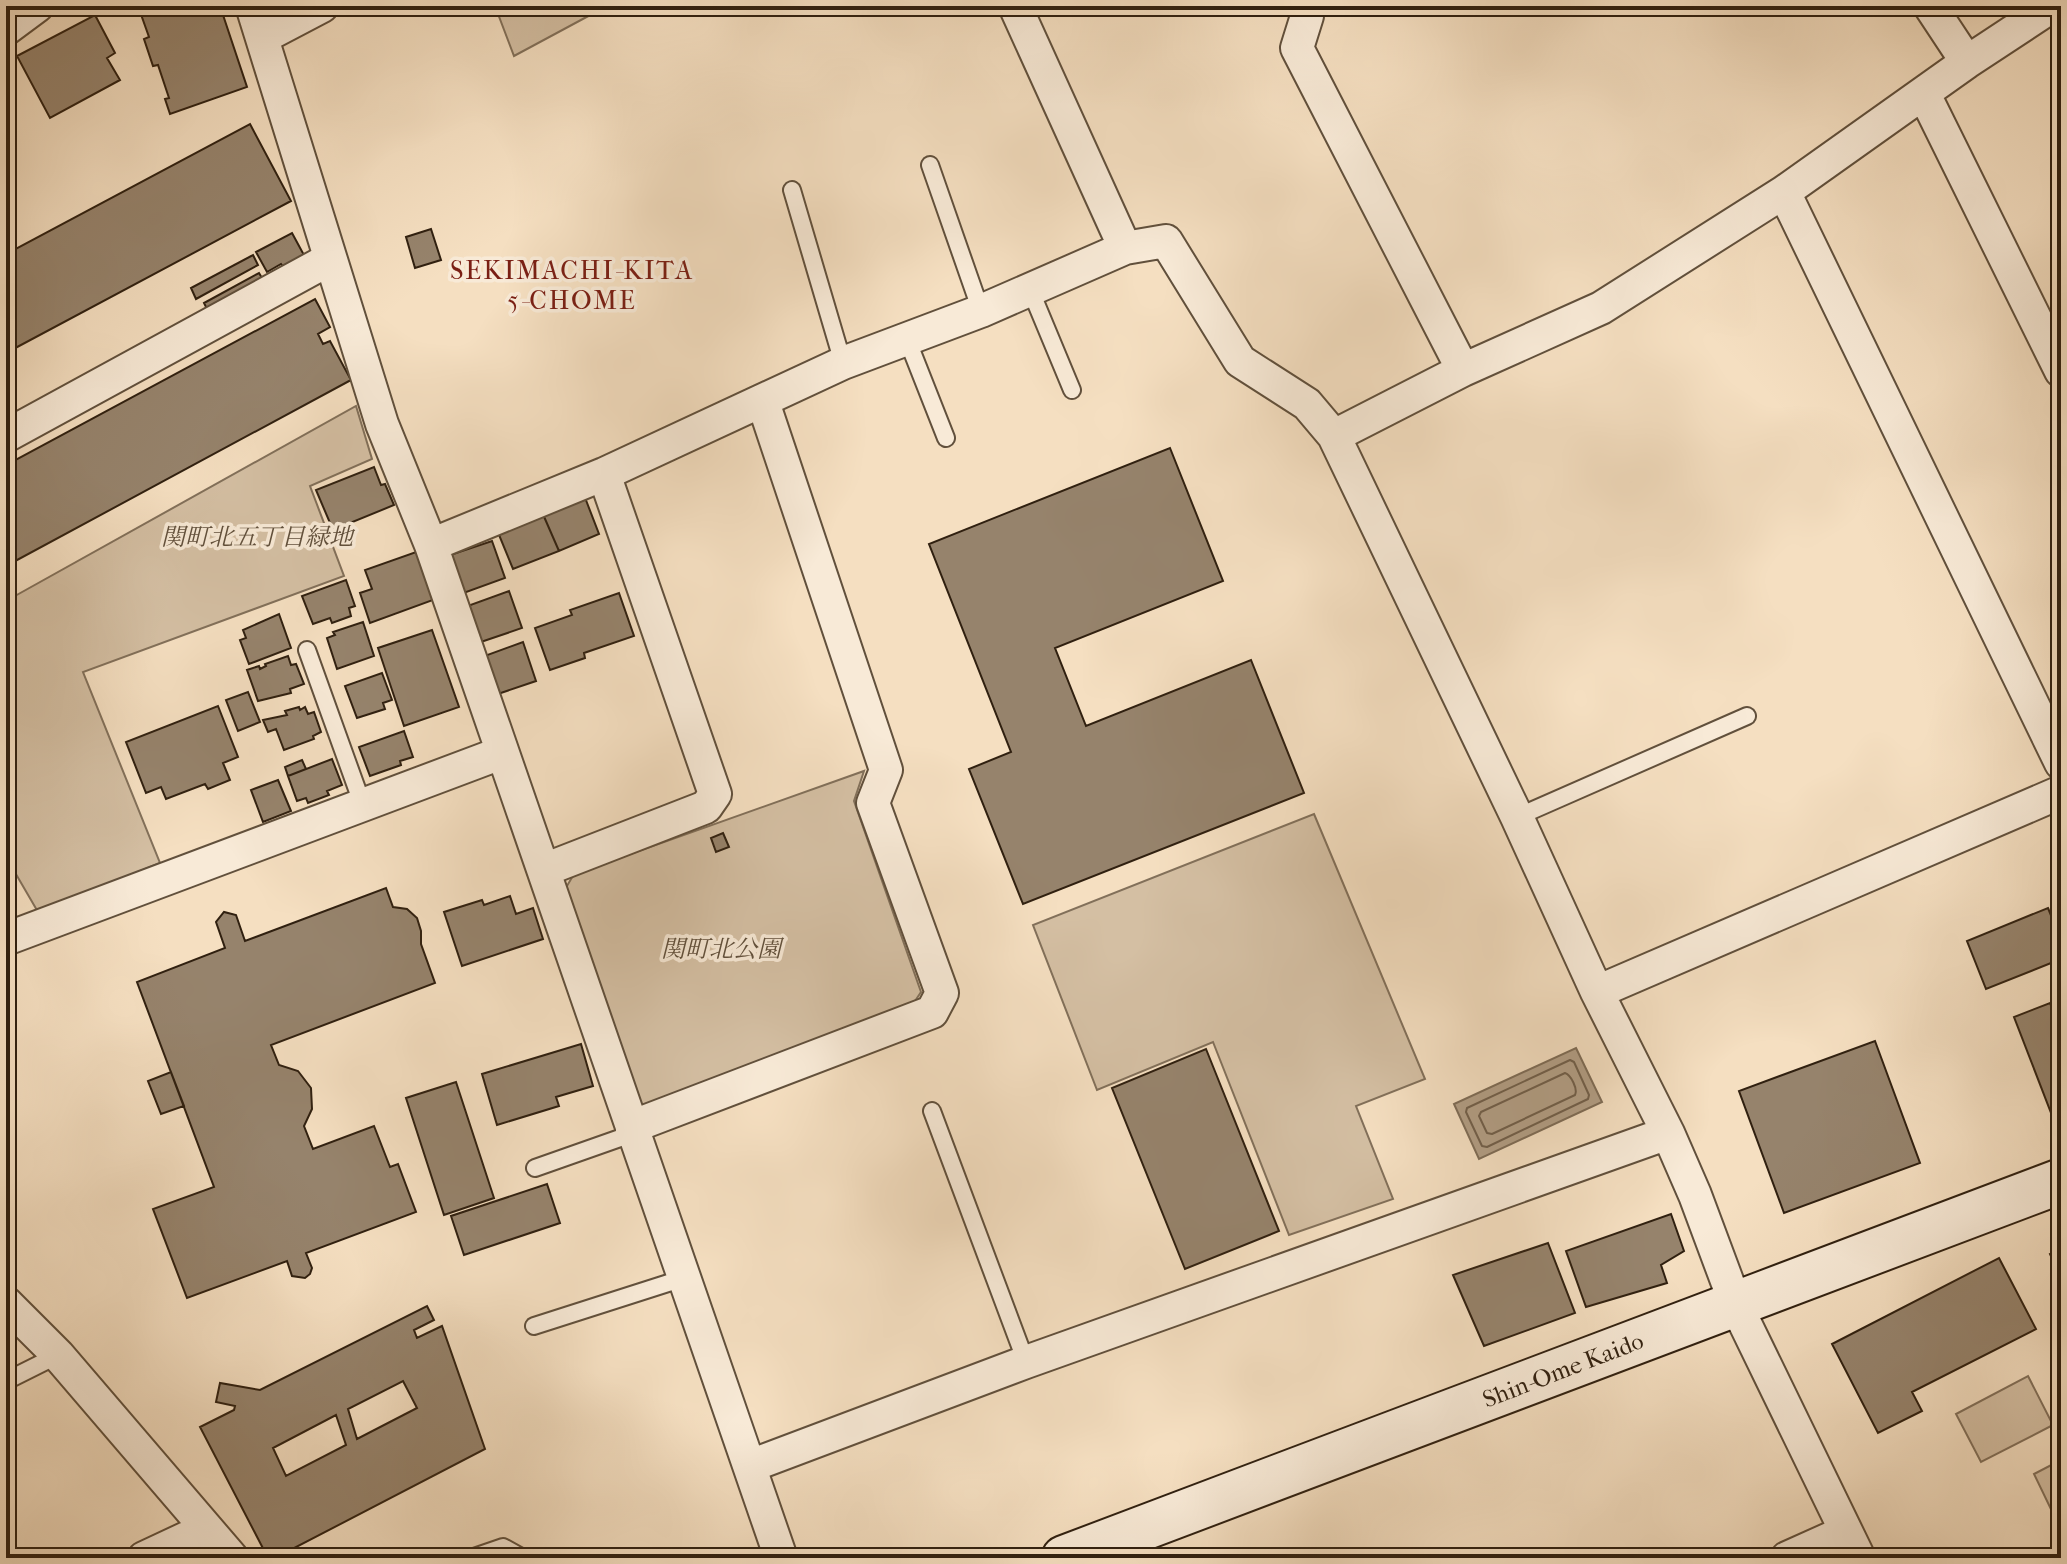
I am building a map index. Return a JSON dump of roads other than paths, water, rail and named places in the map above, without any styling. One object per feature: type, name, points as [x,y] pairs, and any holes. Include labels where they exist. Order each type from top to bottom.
[{"type":"main road","name":"Shin-Ome Kaido","points":[[1064,1558],[2061,1181]]},
{"type":"street","points":[[6,29],[37,6]]},
{"type":"street","points":[[252,6],[382,424],[431,545],[781,1558]]},
{"type":"street","points":[[263,37],[322,6]]},
{"type":"street","points":[[1015,6],[1125,248]]},
{"type":"street","points":[[1930,6],[1967,62]]},
{"type":"street","points":[[1334,436],[1463,370],[1601,308],[1784,192],[1967,62],[2052,6]]},
{"type":"street","points":[[1311,9],[1297,48],[1463,370]]},
{"type":"street","points":[[1924,94],[2061,371]]},
{"type":"street","points":[[1784,192],[2061,763]]},
{"type":"street","points":[[431,545],[604,474],[843,363],[981,311],[1125,248],[1166,241],[1240,361],[1307,404],[1334,436],[1517,817],[1597,992],[1668,1133],[1736,1305],[1852,1545],[1787,1558]]},
{"type":"street","points":[[6,436],[330,259]]},
{"type":"street","points":[[632,1130],[644,1122],[932,1012],[942,993],[873,803],[886,770],[763,402]]},
{"type":"street","points":[[544,870],[706,807],[715,794],[604,474]]},
{"type":"street","points":[[6,939],[501,753]]},
{"type":"street","points":[[1597,992],[2061,792]]},
{"type":"street","points":[[750,1466],[1026,1362],[1668,1133]]},
{"type":"street","points":[[6,1303],[58,1355],[232,1558]]},
{"type":"street","points":[[144,1558],[206,1529]]},
{"type":"lane","points":[[930,165],[981,311]]},
{"type":"lane","points":[[792,190],[843,363]]},
{"type":"lane","points":[[1030,289],[1072,390]]},
{"type":"lane","points":[[907,339],[946,438]]},
{"type":"lane","points":[[307,650],[362,803]]},
{"type":"lane","points":[[1517,817],[1747,716]]},
{"type":"lane","points":[[932,1111],[1026,1362]]},
{"type":"lane","points":[[535,1168],[623,1137],[632,1130]]},
{"type":"lane","points":[[534,1326],[684,1278]]},
{"type":"lane","points":[[6,1381],[58,1355]]},
{"type":"lane","points":[[471,1558],[503,1547],[523,1558]]},
{"type":"water","points":[[1576,1048],[1602,1102],[1479,1159],[1454,1104]]},
{"type":"district","name":"SEKIMACHI-KITA 5-CHOME","points":[[572,285]]},
{"type":"park label","name":"関町北五丁目緑地","points":[[257,537]]},
{"type":"park label","name":"関町北公園","points":[[721,949]]}]
